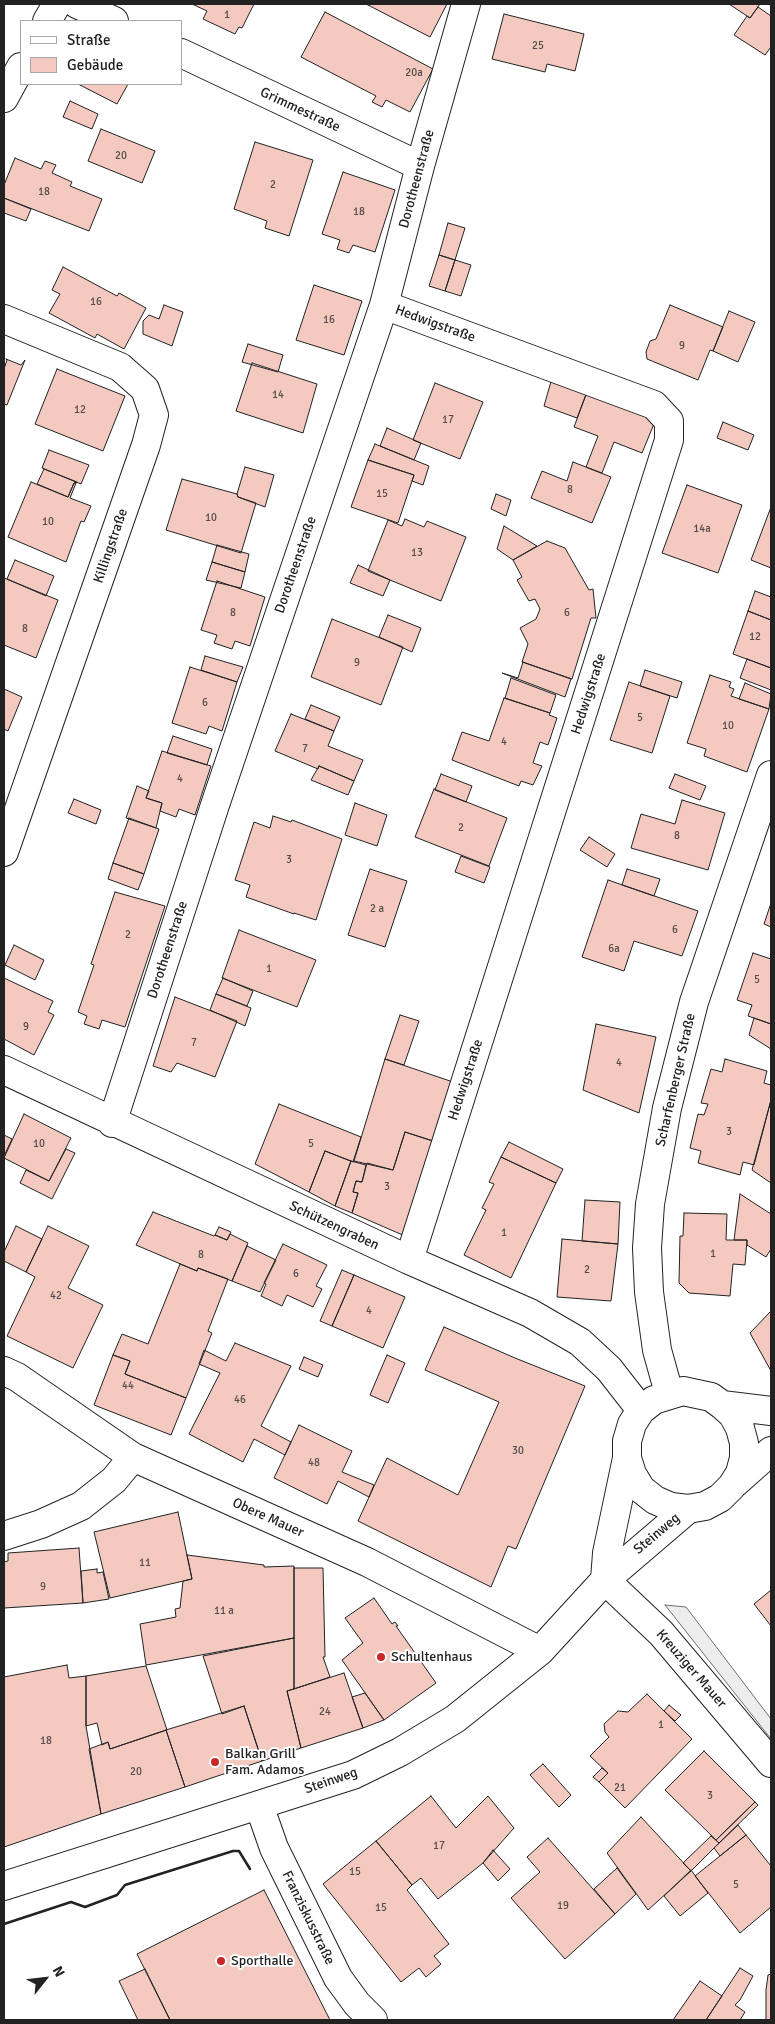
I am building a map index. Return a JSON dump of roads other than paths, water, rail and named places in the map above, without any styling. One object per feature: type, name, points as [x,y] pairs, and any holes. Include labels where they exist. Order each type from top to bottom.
[{"type":"street","points":[[48,20],[57,4]]},
{"type":"street","points":[[77,4],[112,20]]},
{"type":"street","name":"Dorotheenstraße","points":[[112,1123],[218,795],[384,305],[420,166],[466,4]]},
{"type":"street","name":"Grimmestraße","points":[[182,53],[420,166]]},
{"type":"street","points":[[4,98],[20,69]]},
{"type":"street","name":"Hedwigstraße","points":[[384,305],[654,405],[668,421],[669,440],[408,1260]]},
{"type":"street","name":"Killingstraße","points":[[4,319],[120,367],[145,389],[154,415],[142,455],[4,852]]},
{"type":"street","name":"Scharfenberger Straße","points":[[669,1393],[657,1350],[648,1292],[647,1248],[650,1204],[667,1108],[694,1002],[771,775]]},
{"type":"street","name":"Schützengraben","points":[[4,1070],[112,1123],[408,1260],[530,1313],[580,1342],[609,1368],[642,1410]]},
{"type":"street","name":"Obere Mauer","points":[[4,1371],[17,1377],[134,1457],[367,1562],[540,1651]]},
{"type":"street","points":[[604,1580],[607,1553],[627,1458],[630,1432],[642,1410],[654,1400],[669,1393],[683,1391],[697,1392],[711,1397],[722,1404],[736,1422],[744,1443],[744,1458],[740,1473],[732,1486]]},
{"type":"street","points":[[722,1404],[771,1411]]},
{"type":"street","points":[[627,1458],[632,1474],[642,1489],[655,1500],[671,1507],[688,1509],[712,1502],[771,1450]]},
{"type":"street","points":[[4,1536],[40,1524],[81,1506],[114,1480],[134,1457]]},
{"type":"street","name":"Steinweg","points":[[4,1886],[353,1775],[400,1752],[455,1719],[540,1651],[604,1580],[688,1509]]},
{"type":"street","name":"Kreuziger Mauer","points":[[604,1580],[661,1634],[771,1763]]},
{"type":"street","name":"Franziskusstraße","points":[[259,1805],[274,1848],[338,1978],[357,2004],[373,2020]]},
{"type":"place","name":"Schultenhaus","points":[[381,1657]]},
{"type":"place","name":"Balkan Grill Fam. Adamos","points":[[215,1762]]},
{"type":"place","name":"Sporthalle","points":[[221,1961]]}]
